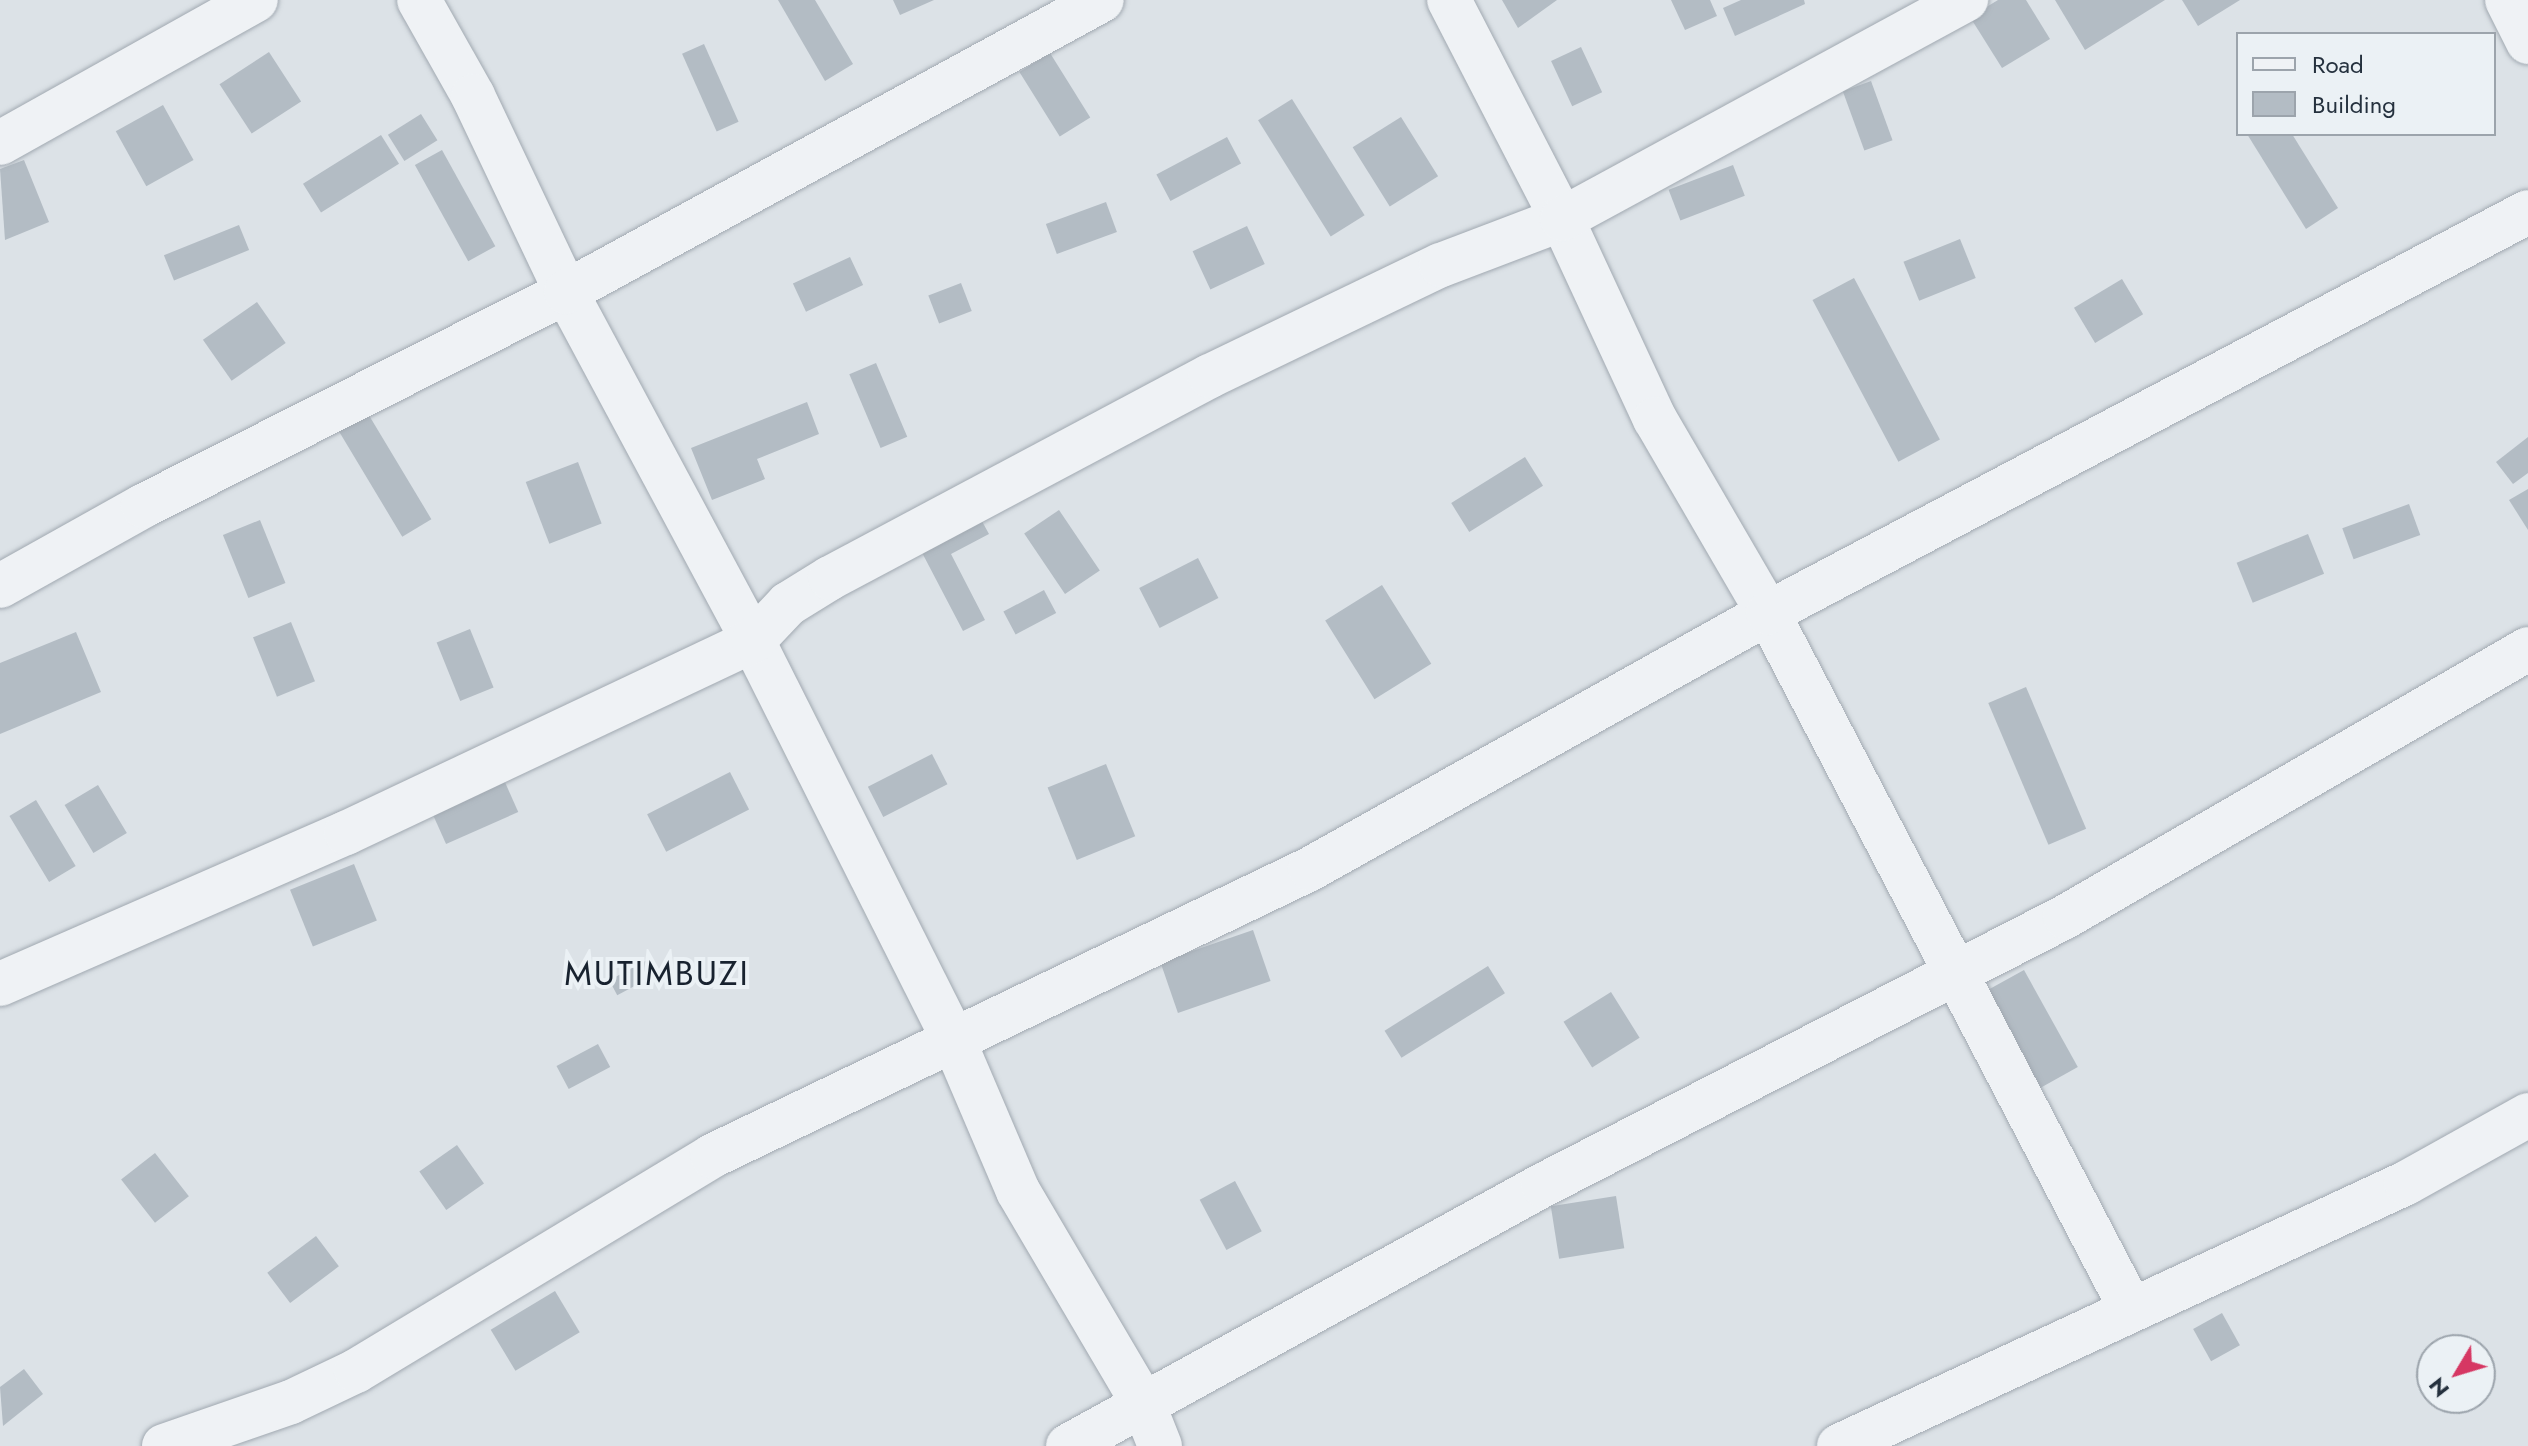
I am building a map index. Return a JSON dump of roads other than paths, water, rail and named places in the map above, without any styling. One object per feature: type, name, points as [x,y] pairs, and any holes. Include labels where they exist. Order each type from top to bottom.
[{"type":"street","points":[[0,143],[256,0]]},
{"type":"street","points":[[419,0],[473,96],[566,292],[753,641],[954,1041],[1018,1191],[1143,1403],[1160,1446]]},
{"type":"street","points":[[0,586],[143,506],[566,292],[1102,0]]},
{"type":"street","points":[[1449,0],[1562,219],[1655,419],[1768,613],[1959,974],[2131,1309]]},
{"type":"street","points":[[0,984],[346,833],[753,641],[788,604],[830,578],[1210,376],[1441,265],[1562,219],[1966,0]]},
{"type":"street","points":[[2507,0],[2528,42]]},
{"type":"street","points":[[164,1446],[291,1402],[356,1371],[712,1156],[1310,869],[1768,613],[2528,212]]},
{"type":"street","points":[[1068,1446],[1543,1185],[1959,974],[2381,738],[2528,649]]},
{"type":"street","points":[[1839,1446],[2406,1183],[2528,1115]]},
{"type":"district","name":"MUTIMBUZI","points":[[657,974]]}]
